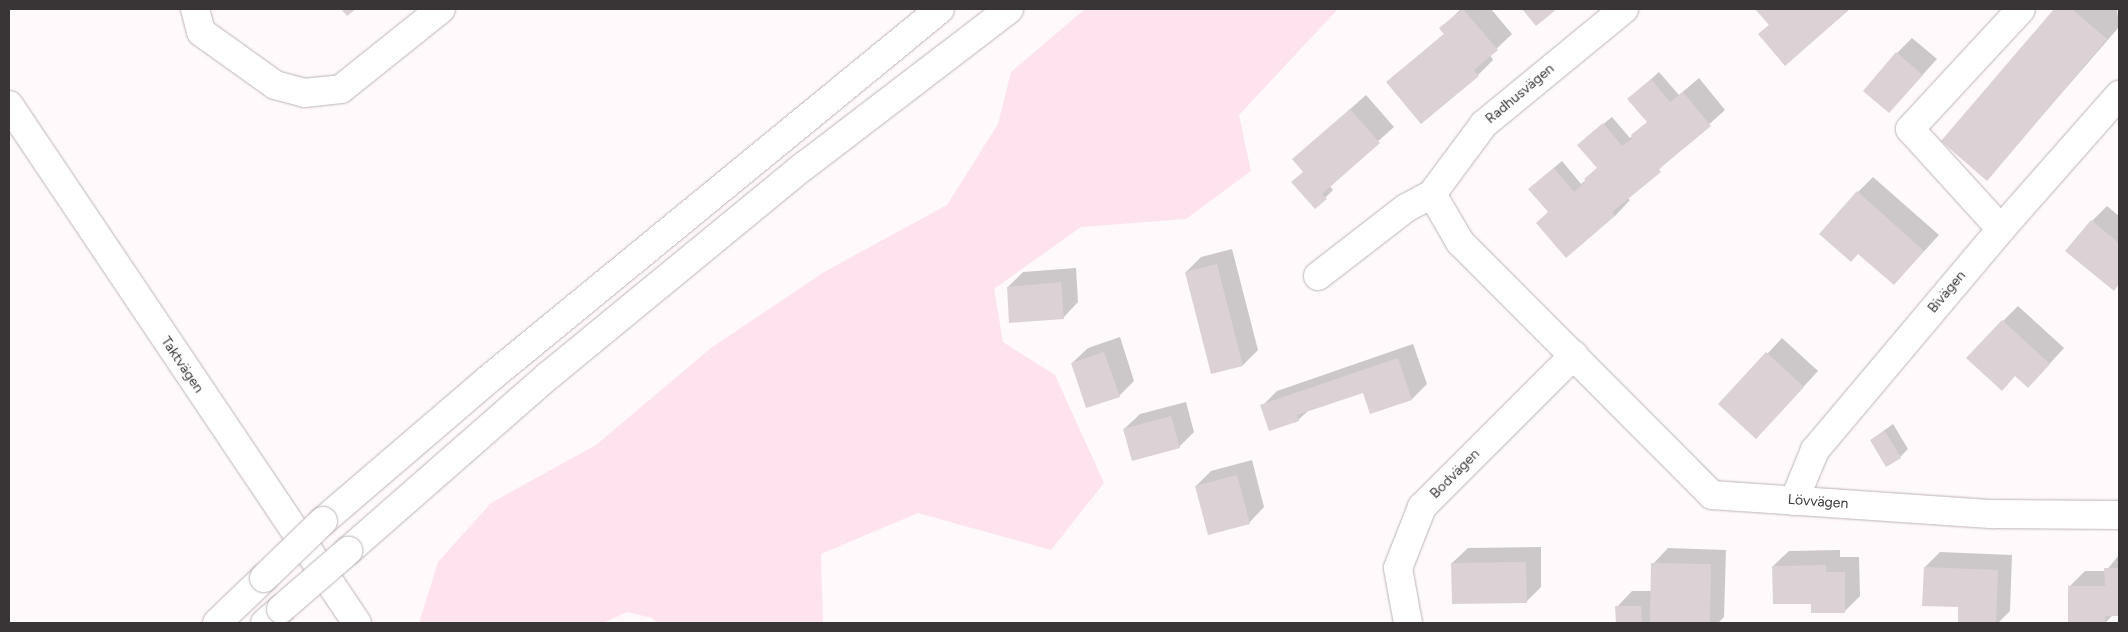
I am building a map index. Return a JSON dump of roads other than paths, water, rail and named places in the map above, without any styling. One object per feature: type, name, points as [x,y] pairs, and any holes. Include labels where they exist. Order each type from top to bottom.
[{"type":"main road","points":[[195,9],[201,32],[275,85],[304,93],[341,89],[441,9]]},
{"type":"main road","points":[[217,623],[323,521],[485,382],[940,9]]},
{"type":"main road","points":[[273,616],[548,376],[804,166],[1009,9]]},
{"type":"main road","name":"Radhusvägen","points":[[1318,276],[1406,208],[1432,194],[1484,124],[1624,9]]},
{"type":"main road","points":[[2001,229],[1910,129],[2021,9]]},
{"type":"main road","name":"Bivägen","points":[[1794,501],[1815,450],[2001,229],[2119,95]]},
{"type":"main road","name":"Taktvägen","points":[[10,109],[357,623]]},
{"type":"main road","points":[[1432,194],[1460,242],[1574,355]]},
{"type":"main road","name":"Lövvägen","points":[[1574,355],[1712,495],[1993,514],[2119,515]]},
{"type":"main road","name":"Bodvägen","points":[[1408,623],[1398,568],[1422,507],[1574,355]]}]
